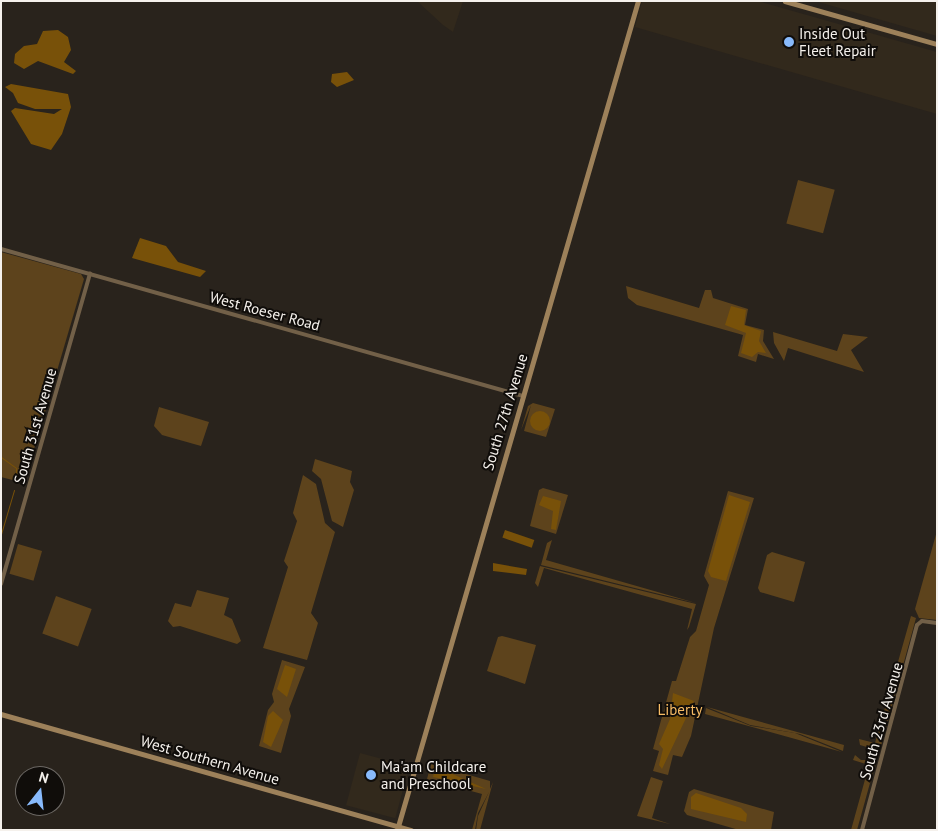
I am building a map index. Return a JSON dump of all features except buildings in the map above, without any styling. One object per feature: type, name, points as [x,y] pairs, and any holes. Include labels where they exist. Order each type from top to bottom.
[{"type":"main road","name":"South 27th Avenue","points":[[398,828],[638,1]]},
{"type":"main road","points":[[785,1],[937,44]]},
{"type":"main road","name":"West Southern Avenue","points":[[1,714],[398,828],[411,830]]},
{"type":"street","name":"West Roeser Road","points":[[1,249],[523,396]]},
{"type":"street","name":"South 31st Avenue","points":[[1,584],[90,274]]},
{"type":"street","name":"South 23rd Avenue","points":[[862,830],[917,625],[922,621],[937,623]]},
{"type":"shaded area","points":[[417,1],[463,1],[453,32],[443,25]]},
{"type":"shaded area","points":[[642,1],[758,1],[937,52],[937,114],[635,27]]},
{"type":"shaded area","points":[[815,1],[937,1],[937,36]]},
{"type":"shaded area","points":[[58,30],[68,37],[71,50],[64,62],[76,71],[73,74],[38,61],[24,69],[14,63],[15,54],[24,46],[37,44],[43,31]]},
{"type":"shaded area","points":[[347,72],[354,80],[337,87],[331,82],[332,74]]},
{"type":"shaded area","points":[[11,84],[68,94],[71,107],[62,134],[51,150],[31,144],[11,111],[15,108],[54,114],[62,109],[35,109],[18,103],[13,93],[5,87]]},
{"type":"shaded area","points":[[140,238],[166,246],[178,262],[206,271],[200,277],[132,258]]},
{"type":"shaded area","points":[[731,306],[746,310],[744,325],[761,331],[759,341],[766,353],[758,352],[752,357],[741,353],[746,333],[725,325]]},
{"type":"shaded area","points":[[540,411],[547,414],[550,421],[547,428],[540,431],[533,428],[530,421],[533,414]]},
{"type":"shaded area","points":[[729,495],[750,502],[726,581],[711,577],[708,571]]},
{"type":"shaded area","points":[[543,496],[561,501],[556,530],[551,529],[553,511],[539,505]]},
{"type":"shaded area","points":[[505,530],[534,540],[532,548],[502,538]]},
{"type":"shaded area","points":[[493,563],[527,569],[526,575],[493,571]]},
{"type":"shaded area","points":[[285,665],[296,669],[287,697],[277,689]]},
{"type":"shaded area","points":[[673,693],[694,701],[662,769],[659,765],[663,749],[659,744],[670,719]]},
{"type":"shaded area","points":[[273,711],[283,720],[271,747],[263,742],[268,716]]},
{"type":"shaded area","points":[[360,753],[409,766],[395,818],[346,805]]},
{"type":"shaded area","points":[[435,769],[448,772],[486,789],[433,777]]},
{"type":"shaded area","points":[[696,793],[741,808],[747,814],[746,822],[691,809],[691,797]]},
{"type":"green space","points":[[798,180],[835,190],[823,233],[786,223]]},
{"type":"green space","points":[[1,252],[81,274],[84,279],[24,483],[1,477]]},
{"type":"green space","points":[[626,286],[699,308],[705,290],[711,290],[713,298],[748,309],[745,325],[764,330],[763,341],[774,359],[758,354],[756,362],[738,356],[743,335],[637,305],[628,298]]},
{"type":"green space","points":[[773,332],[837,351],[843,334],[868,337],[851,350],[864,372],[788,348],[784,361],[774,343]]},
{"type":"green space","points":[[533,403],[555,409],[546,437],[524,431],[531,405],[521,430],[528,406]]},
{"type":"green space","points":[[159,407],[209,422],[201,446],[162,435],[154,426]]},
{"type":"green space","points":[[315,459],[352,471],[350,482],[354,490],[343,527],[332,521],[321,479],[312,471]]},
{"type":"green space","points":[[303,475],[316,484],[325,523],[335,532],[311,613],[318,623],[307,660],[263,648],[288,567],[284,561],[297,521],[293,513]]},
{"type":"green space","points":[[543,488],[568,495],[556,534],[530,526],[539,490]]},
{"type":"green space","name":"Liberty","points":[[728,491],[754,498],[714,628],[691,736],[682,757],[673,755],[668,775],[653,771],[659,751],[653,749],[672,681],[676,681],[690,637],[696,631],[709,585],[704,576]]},
{"type":"green space","points":[[937,531],[937,620],[919,618],[915,609]]},
{"type":"green space","points":[[552,540],[546,560],[696,603],[541,565],[547,543]]},
{"type":"green space","points":[[18,544],[42,551],[33,581],[9,574]]},
{"type":"green space","points":[[772,552],[805,562],[794,602],[760,592],[758,588],[767,555]]},
{"type":"green space","points":[[540,566],[696,604],[689,627],[687,630],[692,609],[544,568],[538,587],[535,583]]},
{"type":"green space","points":[[197,590],[229,598],[224,615],[232,619],[241,641],[237,644],[180,626],[173,627],[168,621],[175,603],[191,607]]},
{"type":"green space","points":[[56,596],[92,609],[78,647],[42,634]]},
{"type":"green space","points":[[911,616],[916,618],[881,746],[877,750],[860,745],[859,739],[875,743]]},
{"type":"green space","points":[[502,636],[536,645],[525,684],[487,671],[498,637]]},
{"type":"green space","points":[[282,660],[305,667],[289,709],[291,716],[281,753],[259,746],[268,710],[274,702],[272,694]]},
{"type":"green space","points":[[707,707],[844,745],[843,751],[800,734],[750,725]]},
{"type":"green space","points":[[706,708],[751,726],[795,733],[842,752],[705,714]]},
{"type":"green space","points":[[855,755],[861,760],[874,760],[875,765],[857,830],[851,830],[869,765],[853,760]]},
{"type":"green space","points":[[431,764],[490,781],[490,789],[493,782],[480,830],[476,830],[478,816],[489,792],[478,813],[475,830],[472,830],[482,794],[427,779]]},
{"type":"green space","points":[[651,777],[663,781],[652,818],[670,824],[637,816]]},
{"type":"green space","points":[[694,789],[774,812],[771,830],[739,830],[687,815],[684,811],[689,792]]},
{"type":"waterway","points":[[1,457],[16,468],[16,479]]},
{"type":"waterway","points":[[1,534],[14,490]]},
{"type":"place","name":"Inside Out Fleet Repair","points":[[789,42]]},
{"type":"place","name":"Ma'am Childcare and Preschool","points":[[371,775]]}]
